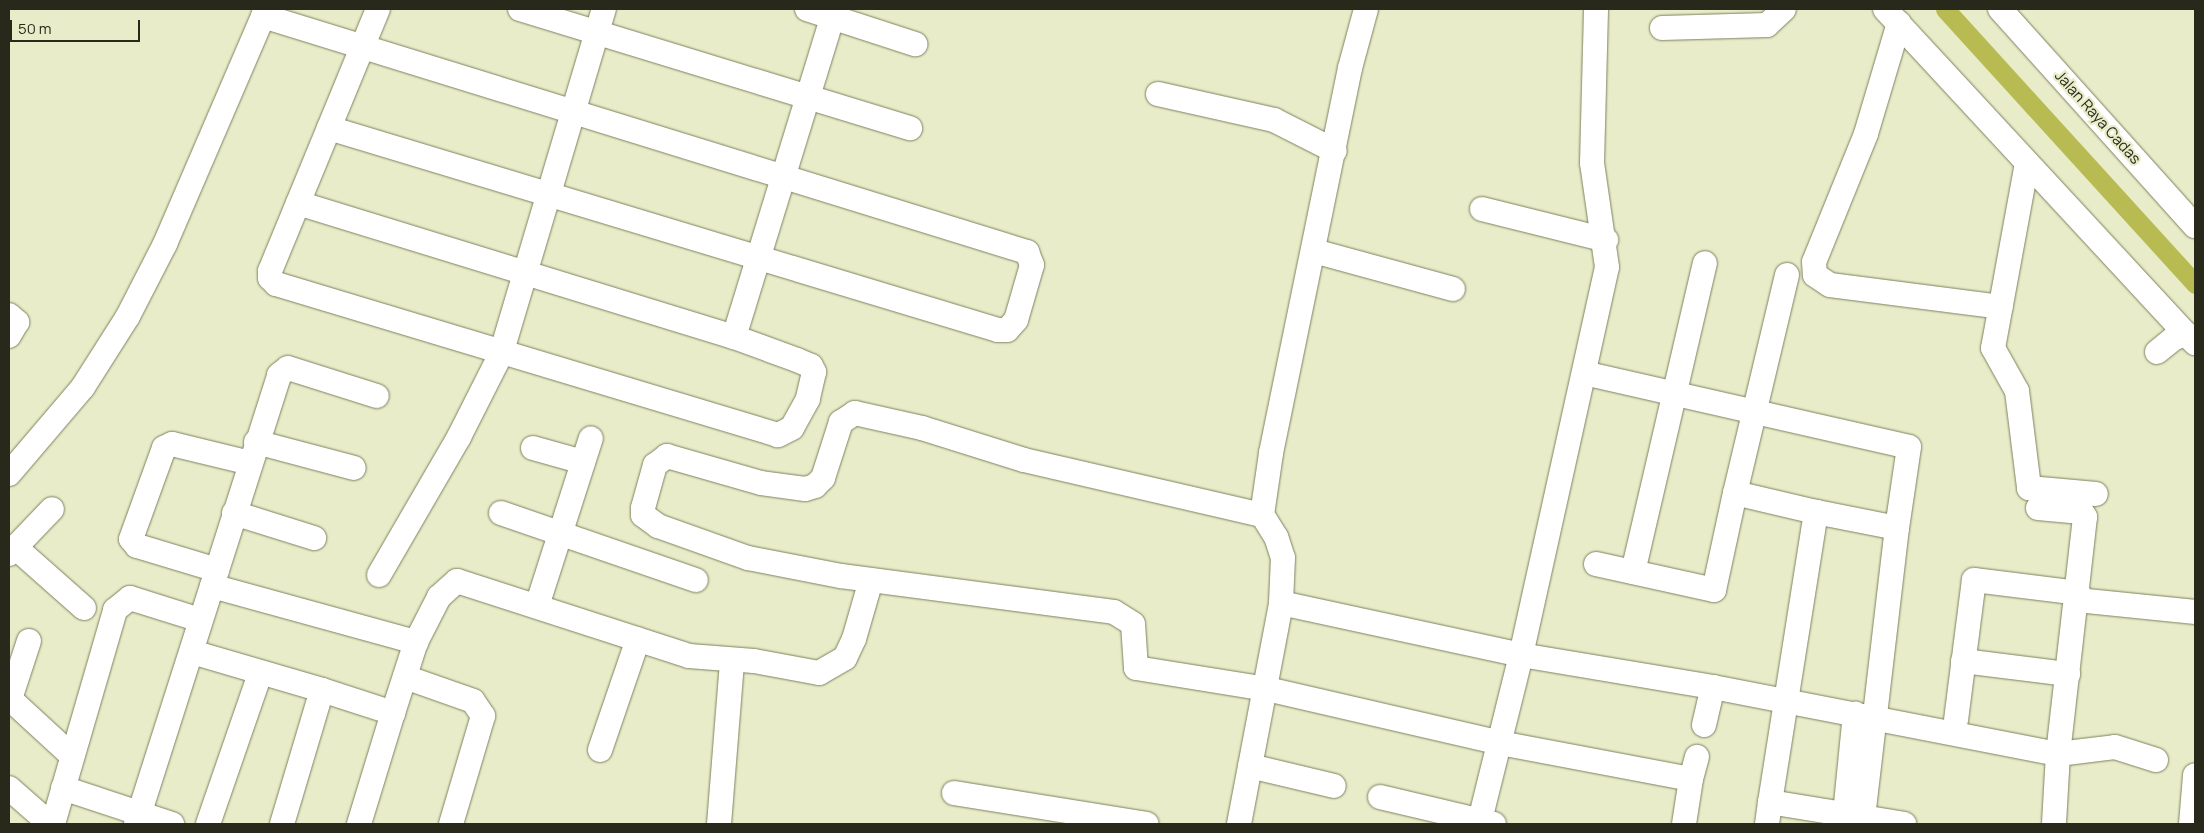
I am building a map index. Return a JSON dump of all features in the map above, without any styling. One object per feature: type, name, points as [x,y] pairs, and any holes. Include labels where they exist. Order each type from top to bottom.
[{"type":"street","points":[[298,203],[734,337],[812,366],[813,383],[808,399],[792,428],[784,435],[501,354],[276,284],[270,278],[270,271],[362,46],[378,9]]},
{"type":"street","points":[[520,9],[910,128]]},
{"type":"street","points":[[379,575],[458,437],[501,354],[604,9]]},
{"type":"street","points":[[807,9],[834,12],[915,44]]},
{"type":"street","points":[[1239,824],[1267,689],[1281,603],[1283,558],[1276,537],[1262,515],[1271,453],[1335,151],[1350,68],[1366,9]]},
{"type":"street","points":[[1380,797],[1484,823],[1500,743],[1607,267],[1606,240],[1592,163],[1596,9]]},
{"type":"street","points":[[1662,28],[1766,25],[1784,9]]},
{"type":"street","name":"Jalan Raya Cadas","points":[[2000,9],[2195,226]]},
{"type":"street","points":[[9,474],[82,387],[128,316],[165,244],[264,12],[362,46],[1027,252],[1032,265],[1021,305],[1012,326],[998,330],[329,128]]},
{"type":"street","points":[[734,337],[806,97],[834,12]]},
{"type":"street","points":[[1892,16],[2191,339]]},
{"type":"street","points":[[1892,16],[1866,134],[1814,262],[1815,275],[1820,282],[1830,285],[2001,307]]},
{"type":"street","points":[[1158,94],[1274,120],[1335,151]]},
{"type":"street","points":[[2027,163],[1993,348],[2017,391],[2029,488],[2096,494]]},
{"type":"street","points":[[1482,209],[1606,240]]},
{"type":"street","points":[[1314,251],[1453,289]]},
{"type":"street","points":[[1634,572],[1673,393],[1706,262]]},
{"type":"street","points":[[1596,564],[1714,590],[1786,275]]},
{"type":"street","points":[[9,315],[17,322],[9,336]]},
{"type":"street","points":[[2157,352],[2174,338],[2191,339]]},
{"type":"street","points":[[137,819],[192,652],[200,620],[279,375],[288,368],[377,396]]},
{"type":"street","points":[[1584,373],[1909,447],[1865,716],[1852,819]]},
{"type":"street","points":[[1262,515],[1024,460],[922,428],[855,412],[841,422],[823,478],[815,486],[805,489],[761,483],[667,456],[655,465],[643,508],[643,514],[658,526],[748,558],[871,580],[1114,612],[1133,624],[1136,668],[1267,689],[1500,743],[1692,779]]},
{"type":"street","points":[[537,606],[591,438]]},
{"type":"street","points":[[354,468],[253,452],[172,444],[164,448],[131,539],[136,546],[215,578],[416,642]]},
{"type":"street","points":[[533,448],[583,462]]},
{"type":"street","points":[[1736,493],[1816,512],[1897,528]]},
{"type":"street","points":[[52,508],[12,551],[84,608]]},
{"type":"street","points":[[2038,508],[2082,512],[2085,516],[2078,596],[2058,754],[2054,824]]},
{"type":"street","points":[[1816,512],[1788,702],[1769,813],[1904,824]]},
{"type":"street","points":[[234,513],[314,538]]},
{"type":"street","points":[[500,513],[696,580]]},
{"type":"street","points":[[359,824],[416,642],[439,597],[457,581],[689,656],[732,661],[754,661],[819,673],[837,665],[845,658],[854,639],[871,580]]},
{"type":"street","points":[[1956,720],[1974,580],[2195,612]]},
{"type":"street","points":[[9,788],[52,824],[104,644],[115,610],[121,603],[130,598],[200,620]]},
{"type":"street","points":[[1281,603],[1521,655],[1713,687],[2058,754],[2115,747],[2156,760]]},
{"type":"street","points":[[600,750],[638,639]]},
{"type":"street","points":[[30,641],[9,698],[72,756]]},
{"type":"street","points":[[192,652],[393,713]]},
{"type":"street","points":[[719,824],[732,661]]},
{"type":"street","points":[[1963,661],[2068,674]]},
{"type":"street","points":[[208,824],[260,674]]},
{"type":"street","points":[[405,677],[473,701],[483,716],[451,824]]},
{"type":"street","points":[[1704,725],[1713,687]]},
{"type":"street","points":[[282,824],[322,690]]},
{"type":"street","points":[[1684,824],[1697,756]]},
{"type":"street","points":[[1250,766],[1334,786]]},
{"type":"street","points":[[2191,824],[2195,775]]},
{"type":"street","points":[[63,788],[137,819],[172,824]]},
{"type":"street","points":[[954,793],[1048,816],[1133,823]]},
{"type":"waterway","points":[[1945,9],[2195,284]]}]
